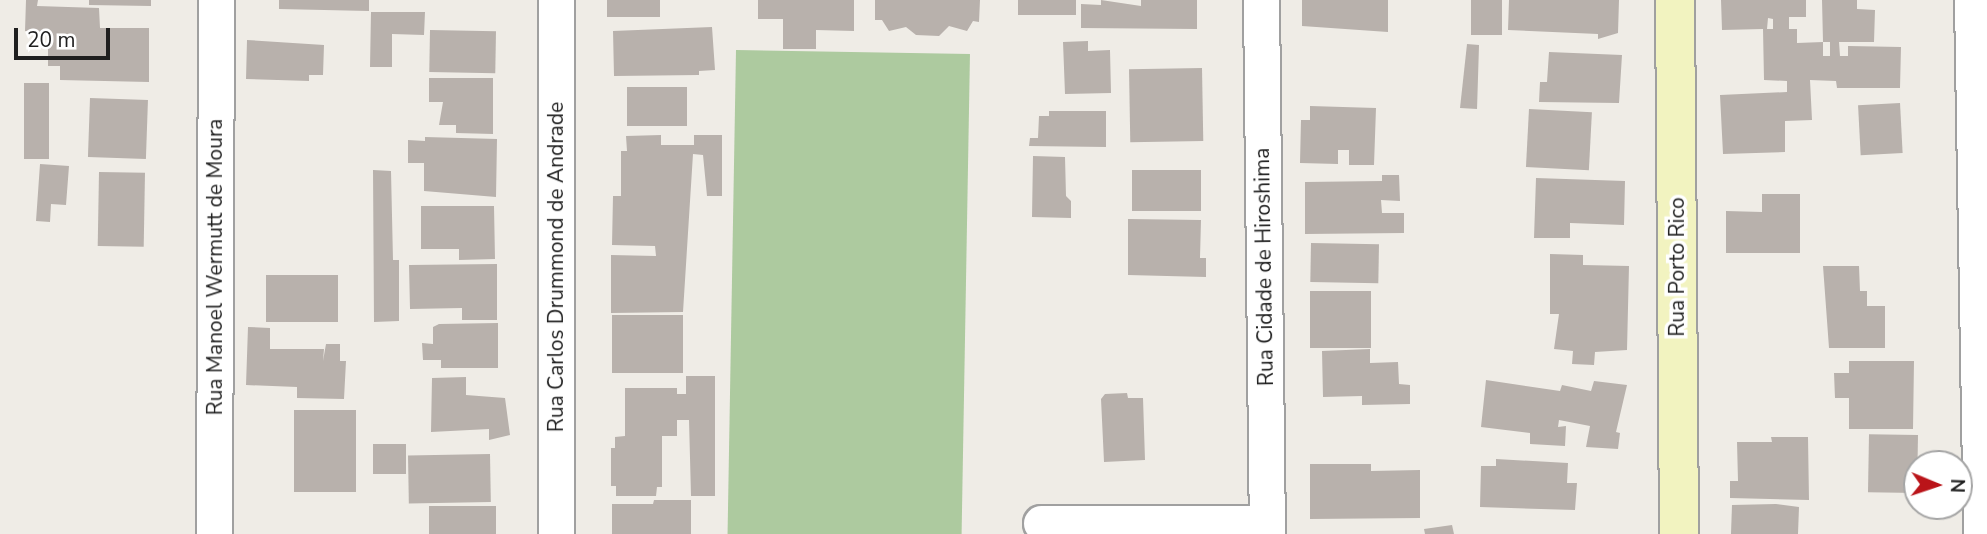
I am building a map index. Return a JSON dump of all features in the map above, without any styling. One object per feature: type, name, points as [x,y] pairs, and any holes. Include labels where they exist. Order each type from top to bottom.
[{"type":"main road","name":"Rua Porto Rico","points":[[1675,0],[1679,534]]},
{"type":"street","name":"Rua Manoel Wermutt de Moura","points":[[214,534],[216,0]]},
{"type":"street","name":"Rua Carlos Drummond de Andrade","points":[[556,0],[556,534]]},
{"type":"street","name":"Rua Cidade de Hiroshima","points":[[1261,0],[1267,528]]},
{"type":"street","points":[[1972,0],[1981,534]]},
{"type":"street","points":[[1041,523],[1267,528]]},
{"type":"green space","points":[[736,50],[970,54],[962,534],[728,534]]},
{"type":"building","points":[[26,0],[38,0],[37,6],[99,8],[100,28],[149,28],[149,82],[60,80],[60,66],[48,66],[48,32],[25,31]]},
{"type":"building","points":[[89,0],[151,0],[151,6],[89,5]]},
{"type":"building","points":[[279,0],[369,0],[369,11],[279,9]]},
{"type":"building","points":[[607,0],[660,0],[660,17],[607,17]]},
{"type":"building","points":[[758,0],[854,0],[854,31],[816,30],[816,49],[783,49],[783,19],[758,19]]},
{"type":"building","points":[[875,0],[980,0],[979,22],[973,21],[967,31],[949,26],[939,36],[916,35],[906,27],[889,31],[882,20],[875,20]]},
{"type":"building","points":[[1018,0],[1076,0],[1076,15],[1018,15]]},
{"type":"building","points":[[1101,0],[1141,6],[1141,0],[1197,0],[1197,29],[1081,28],[1081,4],[1101,5]]},
{"type":"building","points":[[1302,0],[1388,0],[1388,32],[1302,26]]},
{"type":"building","points":[[1471,0],[1502,0],[1502,35],[1471,35]]},
{"type":"building","points":[[1509,0],[1619,0],[1618,33],[1598,39],[1598,34],[1508,30]]},
{"type":"building","points":[[1721,0],[1806,0],[1806,17],[1789,17],[1789,29],[1797,29],[1797,43],[1823,42],[1822,0],[1857,0],[1857,9],[1875,10],[1874,42],[1839,42],[1840,56],[1848,56],[1848,46],[1901,47],[1900,88],[1837,88],[1836,81],[1810,80],[1812,120],[1785,121],[1785,152],[1723,154],[1720,95],[1787,92],[1787,81],[1764,80],[1763,29],[1722,30]],"holes":[[[1768,18],[1773,19],[1773,29],[1767,29]],[[1823,42],[1830,42],[1830,56],[1823,56]]]},
{"type":"building","points":[[371,12],[425,12],[424,35],[392,34],[392,67],[370,67]]},
{"type":"building","points":[[712,27],[715,70],[699,71],[699,75],[614,76],[613,31]]},
{"type":"building","points":[[430,30],[496,31],[495,73],[429,72]]},
{"type":"building","points":[[247,40],[324,45],[323,75],[309,75],[309,81],[246,79]]},
{"type":"building","points":[[1088,41],[1088,51],[1110,50],[1111,93],[1065,94],[1063,42]]},
{"type":"building","points":[[1467,44],[1479,45],[1477,109],[1460,108]]},
{"type":"building","points":[[1549,52],[1622,55],[1619,103],[1539,102],[1540,82],[1547,82]]},
{"type":"building","points":[[1202,68],[1203,141],[1130,142],[1129,69]]},
{"type":"building","points":[[429,78],[493,78],[493,134],[456,133],[456,125],[439,125],[443,102],[429,102]]},
{"type":"building","points":[[24,83],[49,83],[49,159],[24,159]]},
{"type":"building","points":[[627,87],[687,87],[687,126],[627,126]]},
{"type":"building","points":[[90,98],[148,100],[146,159],[88,157]]},
{"type":"building","points":[[1900,103],[1903,153],[1861,155],[1858,105]]},
{"type":"building","points":[[1310,106],[1376,108],[1374,165],[1349,165],[1349,150],[1338,150],[1338,164],[1300,163],[1301,120],[1310,120]]},
{"type":"building","points":[[1529,109],[1592,112],[1589,170],[1526,167]]},
{"type":"building","points":[[1049,111],[1106,111],[1106,147],[1029,146],[1030,138],[1038,138],[1039,116],[1049,116]]},
{"type":"building","points":[[661,135],[661,145],[694,145],[694,135],[722,135],[722,196],[707,196],[703,155],[693,154],[683,312],[611,313],[611,255],[656,256],[655,246],[612,245],[613,196],[621,196],[621,151],[627,151],[626,136]]},
{"type":"building","points":[[425,137],[497,139],[496,197],[424,191],[424,163],[408,163],[408,140],[425,141]]},
{"type":"building","points":[[1033,156],[1065,157],[1066,196],[1071,201],[1071,218],[1032,217]]},
{"type":"building","points":[[40,164],[69,166],[66,205],[51,204],[50,222],[36,221]]},
{"type":"building","points":[[373,170],[391,171],[393,260],[399,260],[399,321],[374,322]]},
{"type":"building","points":[[1132,170],[1201,170],[1201,211],[1132,211]]},
{"type":"building","points":[[99,172],[145,173],[144,247],[98,246]]},
{"type":"building","points":[[1382,175],[1399,175],[1400,201],[1381,200],[1382,213],[1404,213],[1404,233],[1305,234],[1305,182],[1382,181]]},
{"type":"building","points":[[1536,178],[1625,181],[1624,225],[1570,223],[1570,238],[1534,238]]},
{"type":"building","points":[[1762,194],[1800,194],[1800,253],[1726,253],[1726,211],[1762,212]]},
{"type":"building","points":[[421,206],[494,206],[495,259],[459,260],[459,249],[421,249]]},
{"type":"building","points":[[1128,219],[1201,220],[1200,258],[1206,258],[1206,277],[1128,275]]},
{"type":"building","points":[[1311,243],[1379,244],[1378,283],[1310,282]]},
{"type":"building","points":[[1550,254],[1583,255],[1583,265],[1629,266],[1627,350],[1595,352],[1594,365],[1572,364],[1573,351],[1554,349],[1559,314],[1550,314]]},
{"type":"building","points":[[497,264],[497,320],[462,320],[462,308],[410,309],[409,265]]},
{"type":"building","points":[[1823,266],[1859,266],[1860,291],[1867,291],[1867,306],[1885,306],[1885,348],[1829,348]]},
{"type":"building","points":[[266,275],[338,275],[338,322],[266,322]]},
{"type":"building","points":[[1310,291],[1371,291],[1371,348],[1310,348]]},
{"type":"building","points":[[612,315],[683,315],[683,373],[612,373]]},
{"type":"building","points":[[498,323],[498,368],[441,368],[441,360],[423,360],[422,343],[433,344],[433,327],[439,324]]},
{"type":"building","points":[[248,327],[270,328],[270,349],[324,349],[323,361],[326,344],[340,344],[340,361],[346,361],[344,399],[297,398],[297,387],[246,385]]},
{"type":"building","points":[[1370,349],[1370,363],[1398,362],[1399,384],[1410,385],[1410,404],[1362,405],[1362,396],[1323,397],[1322,351]]},
{"type":"building","points":[[1849,361],[1914,361],[1913,429],[1849,429],[1849,398],[1835,398],[1834,373],[1849,373]]},
{"type":"building","points":[[686,376],[715,376],[715,496],[691,496],[689,420],[677,420],[677,436],[662,436],[662,487],[657,487],[656,496],[616,496],[616,486],[611,486],[611,448],[615,448],[615,437],[625,436],[625,388],[677,388],[677,394],[686,394]]},
{"type":"building","points":[[466,377],[466,395],[505,398],[510,435],[489,440],[489,429],[431,432],[432,378]]},
{"type":"building","points":[[1486,380],[1560,391],[1562,385],[1591,391],[1594,381],[1627,385],[1616,432],[1620,433],[1618,449],[1586,447],[1590,426],[1559,420],[1558,427],[1566,426],[1565,446],[1530,444],[1530,433],[1481,427]]},
{"type":"building","points":[[1127,393],[1128,398],[1143,398],[1145,460],[1104,462],[1101,399],[1105,394]]},
{"type":"building","points":[[294,410],[356,410],[356,492],[294,492]]},
{"type":"building","points":[[1869,434],[1918,435],[1918,450],[1903,450],[1903,493],[1868,492]]},
{"type":"building","points":[[1771,437],[1808,437],[1809,500],[1730,498],[1730,481],[1738,481],[1737,442],[1772,442]]},
{"type":"building","points":[[373,444],[406,444],[406,474],[373,474]]},
{"type":"building","points":[[490,454],[491,502],[409,503],[408,455]]},
{"type":"building","points":[[1496,459],[1568,463],[1567,483],[1577,483],[1575,510],[1480,507],[1481,466],[1496,466]]},
{"type":"building","points":[[1310,464],[1371,464],[1371,471],[1420,470],[1420,518],[1310,519]]},
{"type":"building","points":[[654,500],[691,500],[691,534],[612,534],[612,504],[653,504]]},
{"type":"building","points":[[1776,504],[1799,507],[1798,534],[1731,534],[1732,505]]},
{"type":"building","points":[[429,506],[496,506],[496,534],[429,534]]},
{"type":"building","points":[[1452,525],[1454,534],[1425,534],[1424,529]]}]
